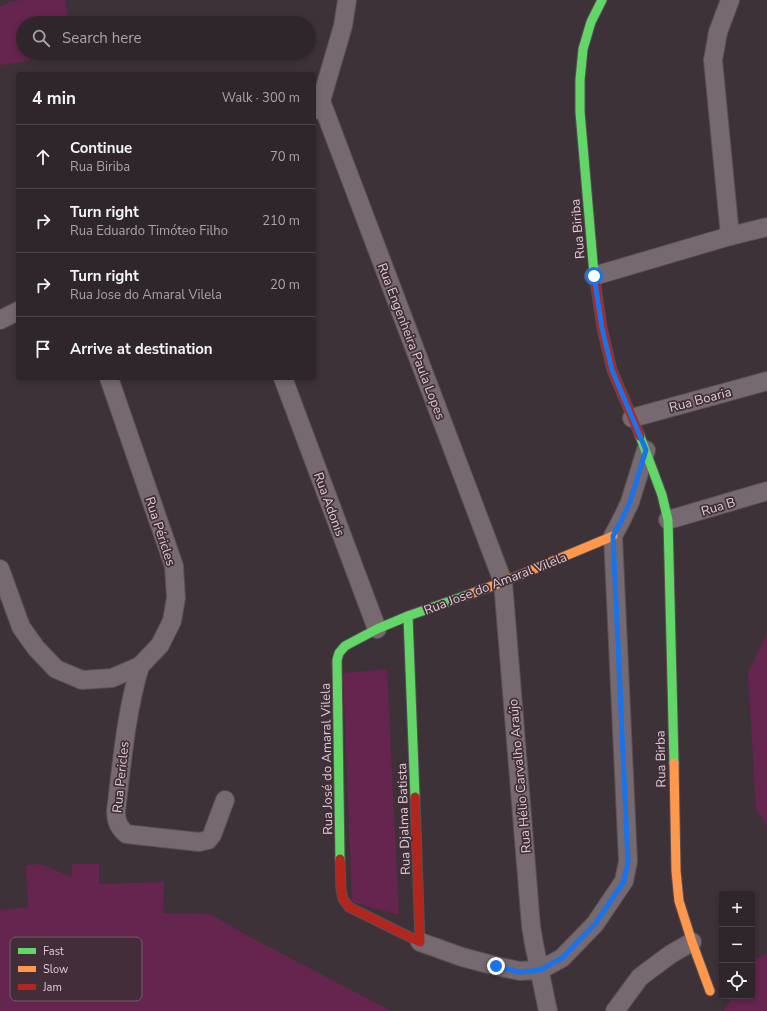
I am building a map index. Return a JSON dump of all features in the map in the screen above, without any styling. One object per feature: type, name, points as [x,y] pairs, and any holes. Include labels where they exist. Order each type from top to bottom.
[{"type":"street","name":"Rua Engenheira Paula Lopes","points":[[348,0],[342,26],[317,105],[503,582]]},
{"type":"street","name":"Rua Biriba","points":[[602,0],[591,22],[583,49],[580,80],[580,112],[594,276],[602,328],[612,370],[646,450],[662,495],[668,520]]},
{"type":"street","points":[[730,0],[718,32],[713,60],[730,236]]},
{"type":"street","points":[[594,276],[730,236],[767,228]]},
{"type":"street","points":[[0,320],[16,312]]},
{"type":"street","name":"Rua Péricles","points":[[0,569],[21,627],[36,648],[56,668],[82,680],[112,678],[140,666],[160,645],[172,621],[176,598],[174,566],[110,380]]},
{"type":"street","name":"Rua Adonis","points":[[284,380],[377,630]]},
{"type":"street","name":"Rua Boaria","points":[[632,418],[767,381]]},
{"type":"street","points":[[420,942],[462,957],[520,972],[540,970],[562,958],[595,924],[624,881],[628,862],[613,536],[630,502],[646,450]]},
{"type":"street","name":"Rua B","points":[[668,520],[767,491]]},
{"type":"street","name":"Rua Birba","points":[[668,520],[676,871],[679,901],[710,991]]},
{"type":"street","name":"Rua Jose do Amaral Vilela","points":[[377,630],[408,616],[503,582],[613,536]]},
{"type":"street","name":"Rua Hélio Carvalho Araújo","points":[[503,582],[531,926],[548,1011]]},
{"type":"street","name":"Rua Djalma Batista","points":[[408,616],[416,790],[420,942]]},
{"type":"street","name":"Rua José do Amaral Vilela","points":[[377,630],[345,646],[339,653],[336,660],[341,889],[343,899],[349,907],[420,942]]},
{"type":"street","name":"Rua Pericles","points":[[140,666],[134,687],[125,735],[116,811],[116,820],[119,827],[126,834],[199,842],[208,840],[212,835],[224,800]]},
{"type":"street","points":[[615,1011],[640,977],[671,954],[692,942]]},
{"type":"shaded area","points":[[21,0],[65,0],[68,16],[16,16],[16,60],[36,60],[0,65],[0,7],[10,2]]},
{"type":"shaded area","points":[[767,633],[767,825],[756,808],[748,673]]},
{"type":"shaded area","points":[[387,669],[399,915],[352,902],[343,673]]},
{"type":"shaded area","points":[[41,864],[72,877],[72,864],[99,864],[99,884],[164,882],[163,913],[210,914],[250,937],[391,1011],[0,1011],[0,910],[28,907],[26,865]]},
{"type":"shaded area","points":[[767,954],[767,1011],[724,1011],[731,999],[755,999],[755,959]]},
{"type":"traffic: fast","points":[[594,274],[580,112],[580,80],[583,49],[591,22],[602,0]]},
{"type":"traffic: fast","points":[[640,436],[662,495],[668,520],[674,763]]},
{"type":"traffic: fast","points":[[340,859],[337,660],[339,653],[345,646],[377,629],[408,616],[473,593]]},
{"type":"traffic: fast","points":[[408,616],[415,797]]},
{"type":"traffic: slow","points":[[473,593],[613,536]]},
{"type":"traffic: slow","points":[[674,763],[676,871],[679,901],[710,991]]},
{"type":"traffic: jam","points":[[594,274],[602,328],[612,370],[640,436]]},
{"type":"traffic: jam","points":[[340,859],[341,889],[343,899],[349,907],[420,942],[415,797]]},
{"type":"route","points":[[496,966],[520,972],[540,970],[562,958],[595,924],[624,881],[628,862],[613,536],[630,502],[646,450],[612,370],[602,328],[594,276]]}]
